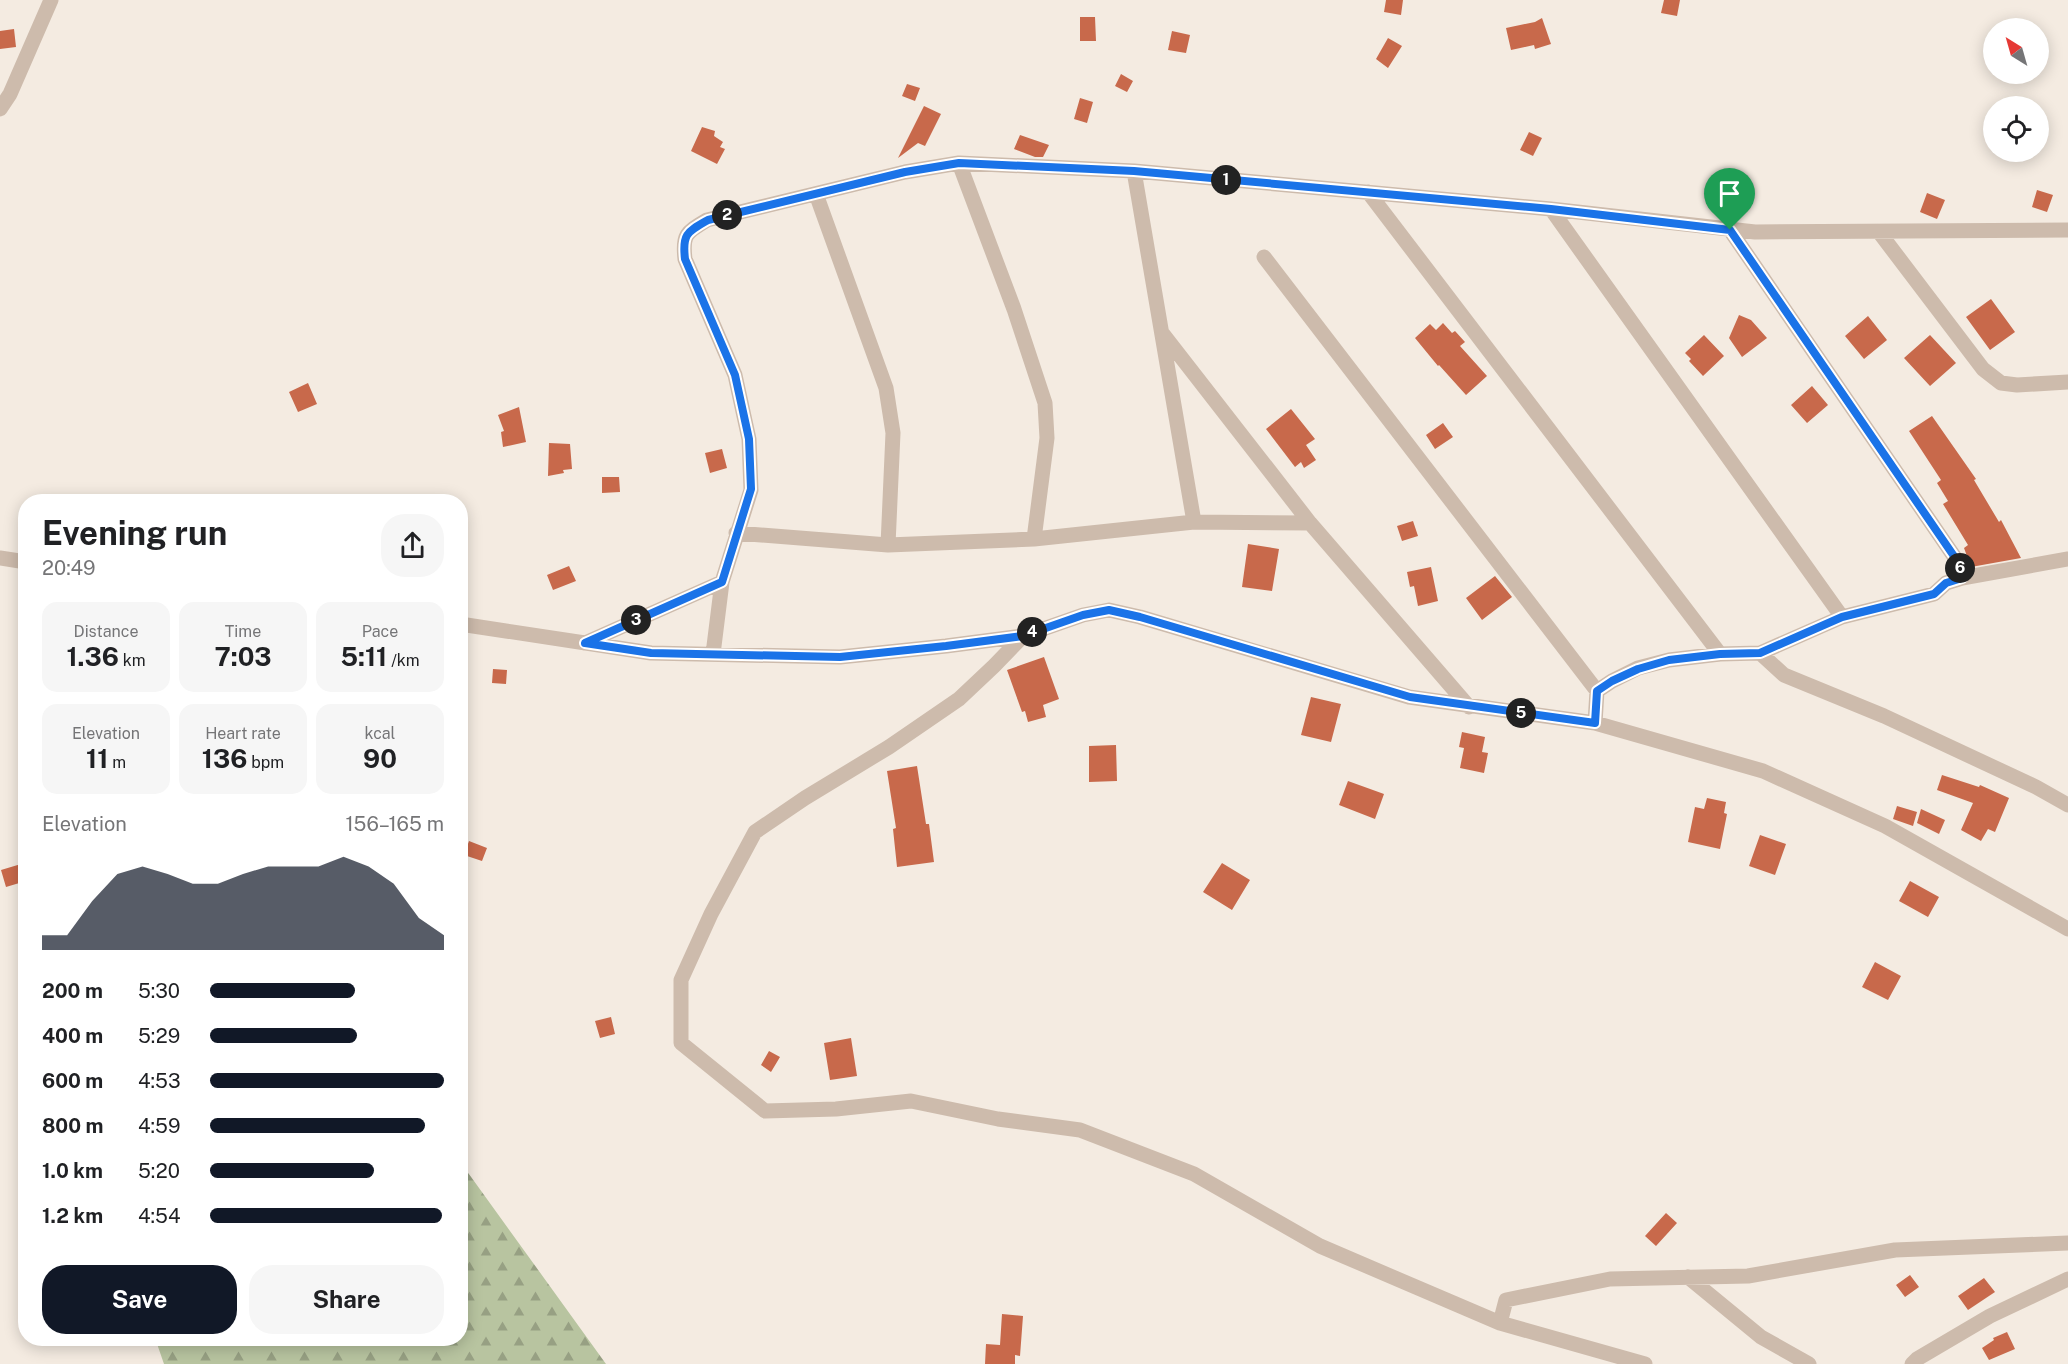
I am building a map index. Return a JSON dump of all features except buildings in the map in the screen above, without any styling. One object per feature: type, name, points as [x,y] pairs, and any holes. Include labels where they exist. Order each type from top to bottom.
[{"type":"street","points":[[0,109],[10,94],[51,0]]},
{"type":"street","points":[[959,163],[1014,309],[1045,403],[1047,438],[1034,539]]},
{"type":"street","points":[[713,654],[722,582],[751,489],[749,439],[735,375],[685,259],[683,242],[688,231],[708,220],[905,172],[959,163],[1134,171],[1551,209],[1755,232],[2068,230]]},
{"type":"street","points":[[1134,171],[1194,522]]},
{"type":"street","points":[[1368,192],[1720,654]]},
{"type":"street","points":[[816,194],[886,388],[893,433],[888,545]]},
{"type":"street","points":[[1551,209],[1842,617]]},
{"type":"street","points":[[1730,230],[1958,562],[1962,578]]},
{"type":"street","points":[[1879,231],[1983,369],[2001,382],[2017,385],[2068,382]]},
{"type":"street","points":[[1264,257],[1597,691],[1595,723]]},
{"type":"street","points":[[1163,334],[1310,523],[1469,707]]},
{"type":"street","points":[[736,533],[888,545],[1034,539],[1194,522],[1310,523]]},
{"type":"street","points":[[0,558],[18,561]]},
{"type":"street","points":[[1597,691],[1638,669],[1669,660],[1720,654],[1760,653],[1842,617],[1934,594],[1946,583],[1962,578],[2068,559]]},
{"type":"street","points":[[585,643],[722,582]]},
{"type":"street","points":[[468,625],[651,653],[840,657],[1023,636],[1083,615],[1109,610],[1140,617],[1410,697],[1595,723],[1762,771],[1885,826],[2068,929]]},
{"type":"street","points":[[1023,636],[958,699],[889,747],[754,832],[711,914],[681,980],[681,1043],[765,1111],[836,1109],[911,1101],[998,1119],[1080,1130],[1194,1174],[1320,1246],[1500,1323],[1645,1364]]},
{"type":"street","points":[[1760,653],[1784,675],[1884,716],[2036,787],[2068,805]]},
{"type":"street","points":[[1500,1323],[1506,1300],[1610,1279],[1748,1276],[1895,1250],[2068,1244]]},
{"type":"street","points":[[1688,1277],[1761,1337],[1809,1364]]},
{"type":"street","points":[[1912,1364],[1990,1316],[2068,1279]]},
{"type":"green space","points":[[468,1173],[606,1364],[164,1364],[158,1346],[468,1346]]},
{"type":"route","points":[[959,163],[1134,171],[1551,209],[1730,230],[1958,562],[1962,578],[1946,583],[1934,594],[1842,617],[1760,653],[1720,654],[1669,660],[1638,669],[1597,691],[1595,723],[1410,697],[1140,617],[1109,610],[1083,615],[1023,636],[840,657],[651,653],[585,643],[722,582],[751,489],[749,439],[735,375],[685,259],[683,242],[688,231],[708,220],[905,172],[959,163]]}]
